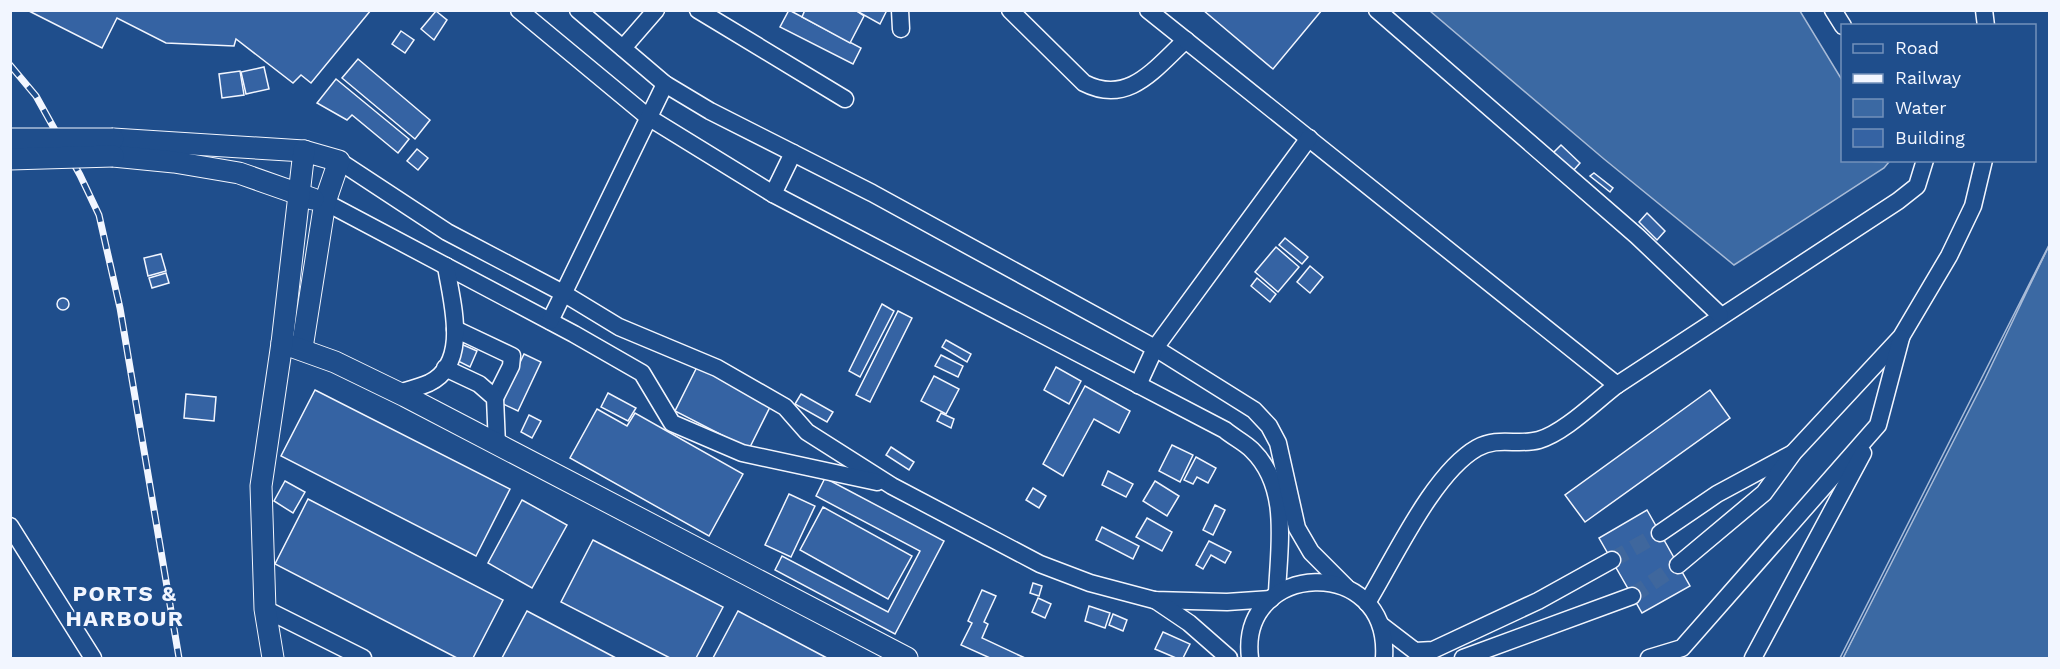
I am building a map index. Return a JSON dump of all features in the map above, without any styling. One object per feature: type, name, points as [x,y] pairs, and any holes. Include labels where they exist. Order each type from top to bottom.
[{"type":"main road","points":[[10,139],[113,148],[304,151],[339,161],[325,202],[261,486],[265,609],[273,658]]},
{"type":"main road","points":[[10,159],[113,148],[174,162],[240,173],[325,202]]},
{"type":"main road","points":[[292,345],[299,195],[304,151]]},
{"type":"main road","points":[[292,345],[398,393],[907,658]]},
{"type":"street","points":[[519,10],[648,117],[773,194],[1225,430],[1251,449],[1263,463],[1277,493],[1280,512],[1274,596]]},
{"type":"street","points":[[578,10],[665,84],[710,111],[873,193],[1155,348],[1254,410],[1269,426],[1278,443],[1297,528],[1311,552],[1346,587],[1367,603],[1381,625],[1415,651],[1433,650],[1538,601],[1612,560]]},
{"type":"street","points":[[623,48],[656,10]]},
{"type":"street","points":[[698,10],[845,99]]},
{"type":"street","points":[[900,10],[901,29]]},
{"type":"street","points":[[1011,10],[1084,83],[1099,91],[1120,91],[1138,83],[1186,40]]},
{"type":"street","points":[[1148,10],[1617,384]]},
{"type":"street","points":[[1377,10],[1637,236],[1720,315]]},
{"type":"street","points":[[1833,10],[1842,24]]},
{"type":"street","points":[[550,321],[665,84]]},
{"type":"street","points":[[1138,385],[1155,348],[1309,138]]},
{"type":"street","points":[[773,194],[793,153]]},
{"type":"street","points":[[339,161],[447,232],[563,293],[619,327],[717,368],[785,407],[807,432],[892,486],[1040,564],[1090,583],[1154,600],[1227,602],[1274,596]]},
{"type":"street","points":[[1367,603],[1424,503],[1458,463],[1477,447],[1499,440],[1538,441],[1551,435],[1617,384],[1898,201],[1917,186],[1924,162]]},
{"type":"street","points":[[1678,565],[1764,493],[1780,476],[1794,452],[1901,337],[1949,256],[1973,206],[1984,162]]},
{"type":"street","points":[[325,202],[550,321],[642,373],[672,423],[742,453],[892,486]]},
{"type":"street","points":[[398,393],[431,382],[452,357],[455,329],[446,266]]},
{"type":"street","points":[[455,329],[512,356],[511,366],[495,399],[497,445]]},
{"type":"street","points":[[1753,658],[1878,425],[1901,337]]},
{"type":"street","points":[[445,368],[478,384],[495,399]]},
{"type":"street","points":[[1649,658],[1679,653],[1878,425]]},
{"type":"street","points":[[1660,533],[1717,494],[1794,452]]},
{"type":"street","points":[[10,526],[93,658]]},
{"type":"street","points":[[1250,658],[1251,636],[1258,616],[1274,596],[1293,585],[1311,581],[1329,582],[1346,587]]},
{"type":"street","points":[[1462,658],[1632,596]]},
{"type":"street","points":[[1154,600],[1189,623],[1229,658]]},
{"type":"street","points":[[265,609],[363,658]]},
{"type":"street","points":[[1381,625],[1385,644],[1384,658]]},
{"type":"water","points":[[1430,11],[1800,11],[1841,78],[1841,162],[1889,162],[1884,168],[1734,265],[1604,159]]},
{"type":"water","points":[[2049,246],[2049,658],[1843,658]]},
{"type":"pier","points":[[2050,243],[1985,379],[1843,658],[1840,658]]},
{"type":"building","points":[[27,10],[371,10],[311,83],[301,75],[293,83],[236,39],[234,46],[166,43],[117,18],[102,48]]},
{"type":"building","points":[[789,10],[861,48],[853,64],[780,27]]},
{"type":"building","points":[[805,10],[855,10],[864,16],[850,43],[802,17]]},
{"type":"building","points":[[855,10],[887,10],[880,24]]},
{"type":"building","points":[[1203,10],[1322,10],[1273,69]]},
{"type":"building","points":[[436,11],[447,20],[434,40],[421,29]]},
{"type":"building","points":[[401,31],[414,40],[405,53],[392,44]]},
{"type":"building","points":[[358,59],[430,120],[415,139],[342,78]]},
{"type":"building","points":[[264,67],[269,89],[246,94],[241,72]]},
{"type":"building","points":[[240,71],[244,95],[222,98],[219,74]]},
{"type":"building","points":[[336,79],[409,139],[398,153],[352,115],[347,120],[317,103]]},
{"type":"building","points":[[1561,145],[1580,163],[1573,171],[1553,153]]},
{"type":"building","points":[[417,149],[428,158],[418,170],[407,161]]},
{"type":"building","points":[[1594,173],[1613,188],[1610,192],[1590,176]]},
{"type":"building","points":[[1647,213],[1665,231],[1657,240],[1639,222]]},
{"type":"building","points":[[1285,238],[1308,257],[1302,264],[1279,245]]},
{"type":"building","points":[[1276,247],[1299,267],[1278,292],[1255,272]]},
{"type":"building","points":[[161,254],[166,271],[148,276],[144,258]]},
{"type":"building","points":[[1310,266],[1323,277],[1310,293],[1297,282]]},
{"type":"building","points":[[166,273],[169,283],[152,288],[149,278]]},
{"type":"building","points":[[1257,278],[1276,294],[1270,302],[1251,286]]},
{"type":"building","points":[[65,298],[69,304],[65,310],[61,310],[57,302]]},
{"type":"building","points":[[882,304],[894,311],[860,377],[849,371]]},
{"type":"building","points":[[898,311],[912,318],[870,402],[856,395]]},
{"type":"building","points":[[946,340],[971,354],[967,362],[942,347]]},
{"type":"building","points":[[461,344],[477,351],[470,367],[454,359]]},
{"type":"building","points":[[524,354],[541,362],[518,411],[501,403]]},
{"type":"building","points":[[941,355],[963,366],[958,377],[935,366]]},
{"type":"building","points":[[699,363],[773,401],[749,449],[675,411]]},
{"type":"building","points":[[1056,367],[1081,381],[1069,404],[1044,390]]},
{"type":"building","points":[[934,376],[959,389],[946,414],[921,401]]},
{"type":"building","points":[[1085,386],[1130,411],[1119,433],[1094,419],[1063,476],[1043,464]]},
{"type":"building","points":[[315,390],[510,489],[476,556],[281,456]]},
{"type":"building","points":[[1710,390],[1730,418],[1585,522],[1565,495]]},
{"type":"building","points":[[608,393],[636,408],[628,421],[601,407]]},
{"type":"building","points":[[186,394],[216,397],[214,421],[184,418]]},
{"type":"building","points":[[801,394],[833,412],[827,422],[795,404]]},
{"type":"building","points":[[597,409],[627,426],[635,413],[743,474],[709,536],[570,458]]},
{"type":"building","points":[[941,413],[954,419],[951,428],[937,421]]},
{"type":"building","points":[[529,415],[541,421],[532,438],[521,432]]},
{"type":"building","points":[[1172,445],[1193,455],[1180,482],[1159,471]]},
{"type":"building","points":[[891,447],[914,462],[909,470],[886,455]]},
{"type":"building","points":[[1196,457],[1216,468],[1208,483],[1197,477],[1193,484],[1184,480]]},
{"type":"building","points":[[1108,471],[1133,484],[1126,497],[1102,485]]},
{"type":"building","points":[[825,478],[944,541],[895,634],[775,570],[782,556],[888,612],[920,551],[816,496]]},
{"type":"building","points":[[285,481],[305,492],[293,513],[274,501]]},
{"type":"building","points":[[1155,481],[1179,496],[1167,516],[1143,501]]},
{"type":"building","points":[[1033,488],[1046,496],[1039,508],[1026,500]]},
{"type":"building","points":[[789,494],[815,506],[791,557],[765,545]]},
{"type":"building","points":[[308,499],[503,600],[473,658],[457,658],[275,564]]},
{"type":"building","points":[[522,500],[567,525],[532,588],[488,563]]},
{"type":"building","points":[[1215,505],[1225,510],[1213,535],[1203,530]]},
{"type":"building","points":[[823,507],[912,556],[888,599],[800,550]]},
{"type":"building","points":[[1647,510],[1690,586],[1642,613],[1599,538]]},
{"type":"building","points":[[1147,518],[1172,532],[1162,551],[1136,537]]},
{"type":"building","points":[[1102,527],[1139,546],[1133,559],[1096,540]]},
{"type":"building","points":[[593,540],[723,607],[696,658],[670,658],[561,602]]},
{"type":"building","points":[[1209,541],[1231,552],[1225,563],[1211,555],[1203,569],[1196,565]]},
{"type":"building","points":[[1033,583],[1042,586],[1039,596],[1030,593]]},
{"type":"building","points":[[982,590],[996,596],[984,622],[988,624],[982,638],[1025,658],[990,658],[961,645],[972,623],[968,621]]},
{"type":"building","points":[[1038,598],[1051,604],[1045,618],[1032,612]]},
{"type":"building","points":[[1089,606],[1110,613],[1105,628],[1085,621]]},
{"type":"building","points":[[527,611],[616,658],[502,658]]},
{"type":"building","points":[[738,611],[827,658],[713,658]]},
{"type":"building","points":[[1113,614],[1127,620],[1123,631],[1109,625]]},
{"type":"building","points":[[1163,632],[1190,644],[1183,658],[1176,658],[1155,649]]},
{"type":"tunnel","points":[[1612,560],[1660,533]]},
{"type":"tunnel","points":[[1632,596],[1678,565]]},
{"type":"railway","points":[[10,65],[36,96],[80,175],[99,215],[120,308],[179,658]]},
{"type":"district","name":"PORTS & HARBOUR","points":[[125,606]]}]
